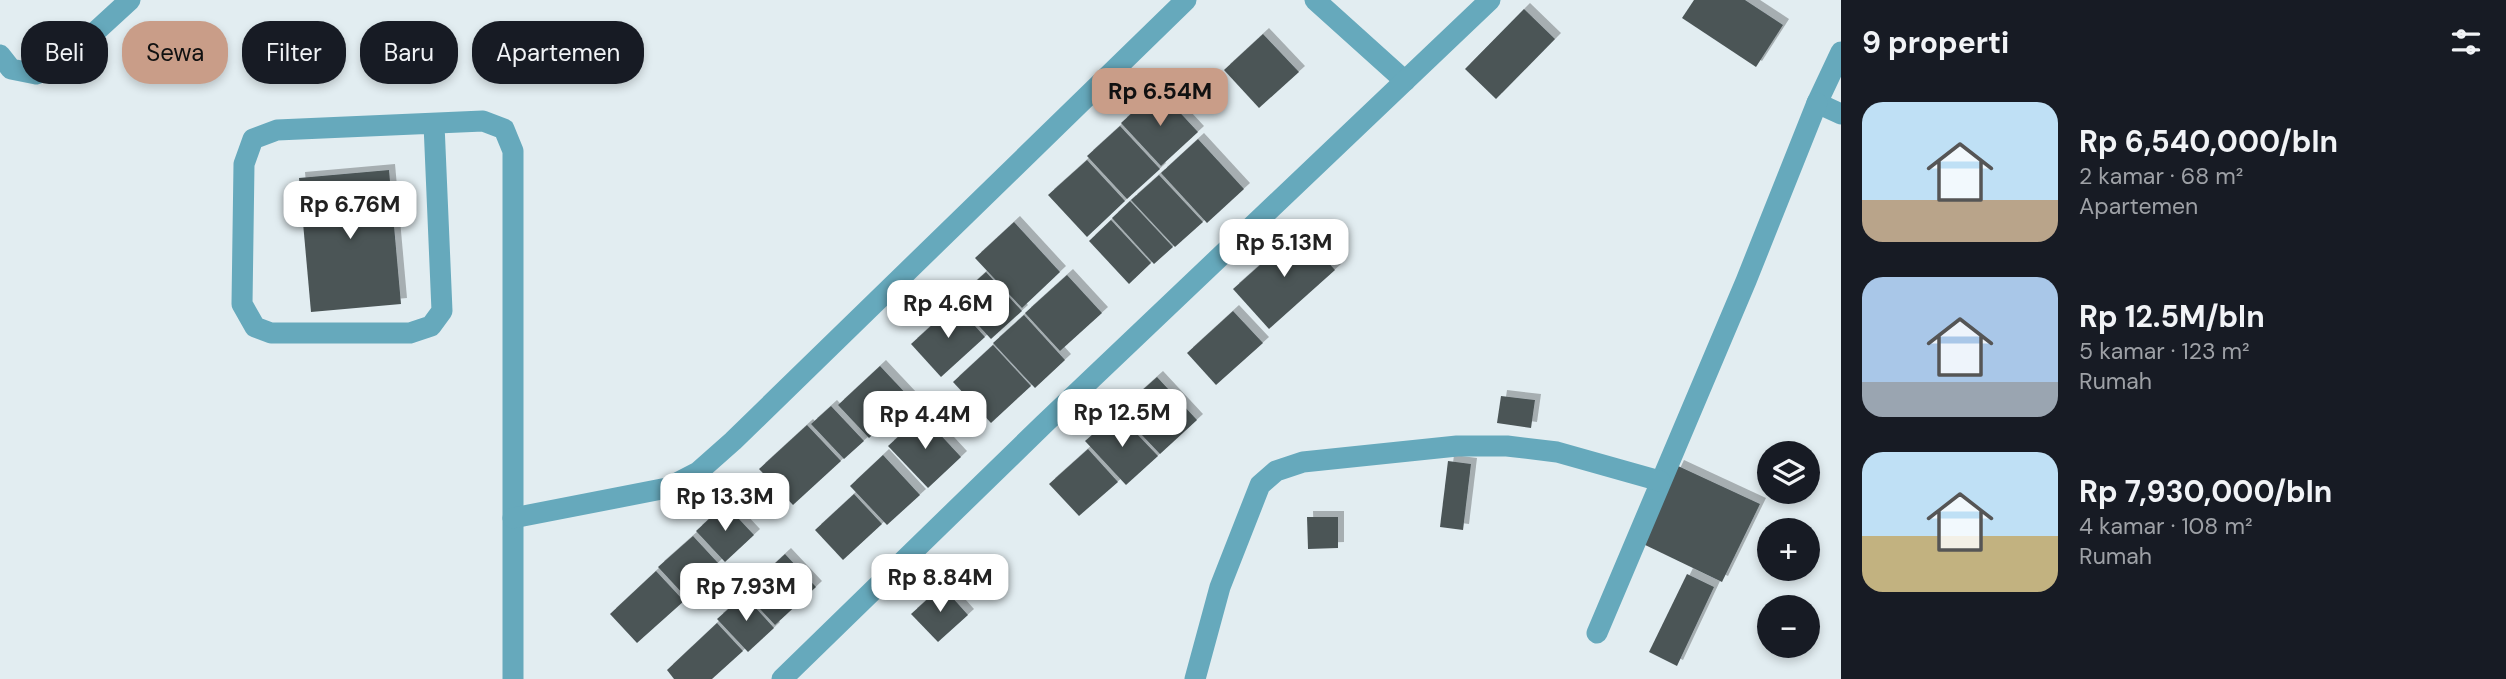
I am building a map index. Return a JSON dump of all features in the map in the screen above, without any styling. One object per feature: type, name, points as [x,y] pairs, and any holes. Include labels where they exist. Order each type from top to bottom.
[{"type":"street","points":[[0,55],[11,69],[36,74],[57,67],[130,0]]},
{"type":"street","points":[[513,518],[667,488],[698,472],[1186,0]]},
{"type":"street","points":[[1315,0],[1405,81]]},
{"type":"street","points":[[782,679],[1044,424],[1490,0]]},
{"type":"street","points":[[1597,633],[1746,281],[1817,103],[1841,52]]},
{"type":"street","points":[[1817,103],[1841,114]]},
{"type":"street","points":[[434,124],[442,311],[431,326],[410,333],[271,333],[255,327],[242,304],[244,164],[253,139],[277,130],[483,121],[504,129],[513,151],[513,679]]},
{"type":"street","points":[[1195,679],[1220,587],[1260,485],[1276,471],[1303,462],[1328,459],[1457,446],[1507,446],[1557,452],[1660,481]]},
{"type":"building","points":[[1694,0],[1745,0],[1783,25],[1756,67],[1682,18]]},
{"type":"building","points":[[1524,9],[1555,39],[1496,99],[1465,69]]},
{"type":"building","points":[[1263,34],[1299,72],[1259,108],[1224,70]]},
{"type":"building","points":[[1158,89],[1198,132],[1161,166],[1121,123]]},
{"type":"building","points":[[1120,126],[1160,169],[1127,199],[1087,156]]},
{"type":"building","points":[[1198,139],[1244,189],[1207,223],[1161,173]]},
{"type":"building","points":[[1087,160],[1125,201],[1087,237],[1048,195]]},
{"type":"building","points":[[389,170],[401,304],[311,312],[299,178]]},
{"type":"building","points":[[1159,175],[1203,222],[1175,247],[1131,200]]},
{"type":"building","points":[[1130,201],[1173,247],[1154,264],[1112,218]]},
{"type":"building","points":[[1111,220],[1151,263],[1129,284],[1089,241]]},
{"type":"building","points":[[1014,222],[1060,272],[1022,308],[975,258]]},
{"type":"building","points":[[1299,230],[1335,270],[1269,329],[1233,289]]},
{"type":"building","points":[[986,272],[1022,311],[991,339],[955,300]]},
{"type":"building","points":[[1067,275],[1102,313],[1060,351],[1025,313]]},
{"type":"building","points":[[955,304],[985,337],[941,377],[911,344]]},
{"type":"building","points":[[1233,311],[1263,343],[1216,385],[1187,353]]},
{"type":"building","points":[[1024,315],[1065,360],[1035,388],[993,343]]},
{"type":"building","points":[[993,345],[1031,386],[991,423],[953,382]]},
{"type":"building","points":[[880,366],[911,399],[869,438],[838,405]]},
{"type":"building","points":[[1157,377],[1197,420],[1160,454],[1119,411]]},
{"type":"building","points":[[1501,396],[1535,400],[1531,428],[1497,423]]},
{"type":"building","points":[[831,406],[864,441],[844,459],[811,424]]},
{"type":"building","points":[[1117,413],[1158,456],[1126,485],[1085,441]]},
{"type":"building","points":[[922,415],[961,457],[928,488],[888,446]]},
{"type":"building","points":[[807,425],[841,461],[793,505],[759,469]]},
{"type":"building","points":[[1088,449],[1118,482],[1079,516],[1049,484]]},
{"type":"building","points":[[883,455],[920,495],[887,525],[850,486]]},
{"type":"building","points":[[1448,461],[1471,464],[1463,530],[1440,527]]},
{"type":"building","points":[[1678,466],[1760,504],[1722,582],[1641,543]]},
{"type":"building","points":[[854,494],[882,524],[843,560],[815,530]]},
{"type":"building","points":[[725,504],[754,535],[725,562],[696,531]]},
{"type":"building","points":[[1307,517],[1338,517],[1338,548],[1308,549]]},
{"type":"building","points":[[693,536],[718,563],[684,595],[658,567]]},
{"type":"building","points":[[785,554],[816,587],[775,625],[744,592]]},
{"type":"building","points":[[656,571],[684,601],[637,643],[610,614]]},
{"type":"building","points":[[1687,574],[1714,587],[1677,666],[1649,652]]},
{"type":"building","points":[[942,586],[968,615],[938,642],[911,614]]},
{"type":"building","points":[[744,595],[774,628],[748,652],[717,619]]},
{"type":"building","points":[[717,623],[743,651],[712,679],[674,679],[667,670]]}]
